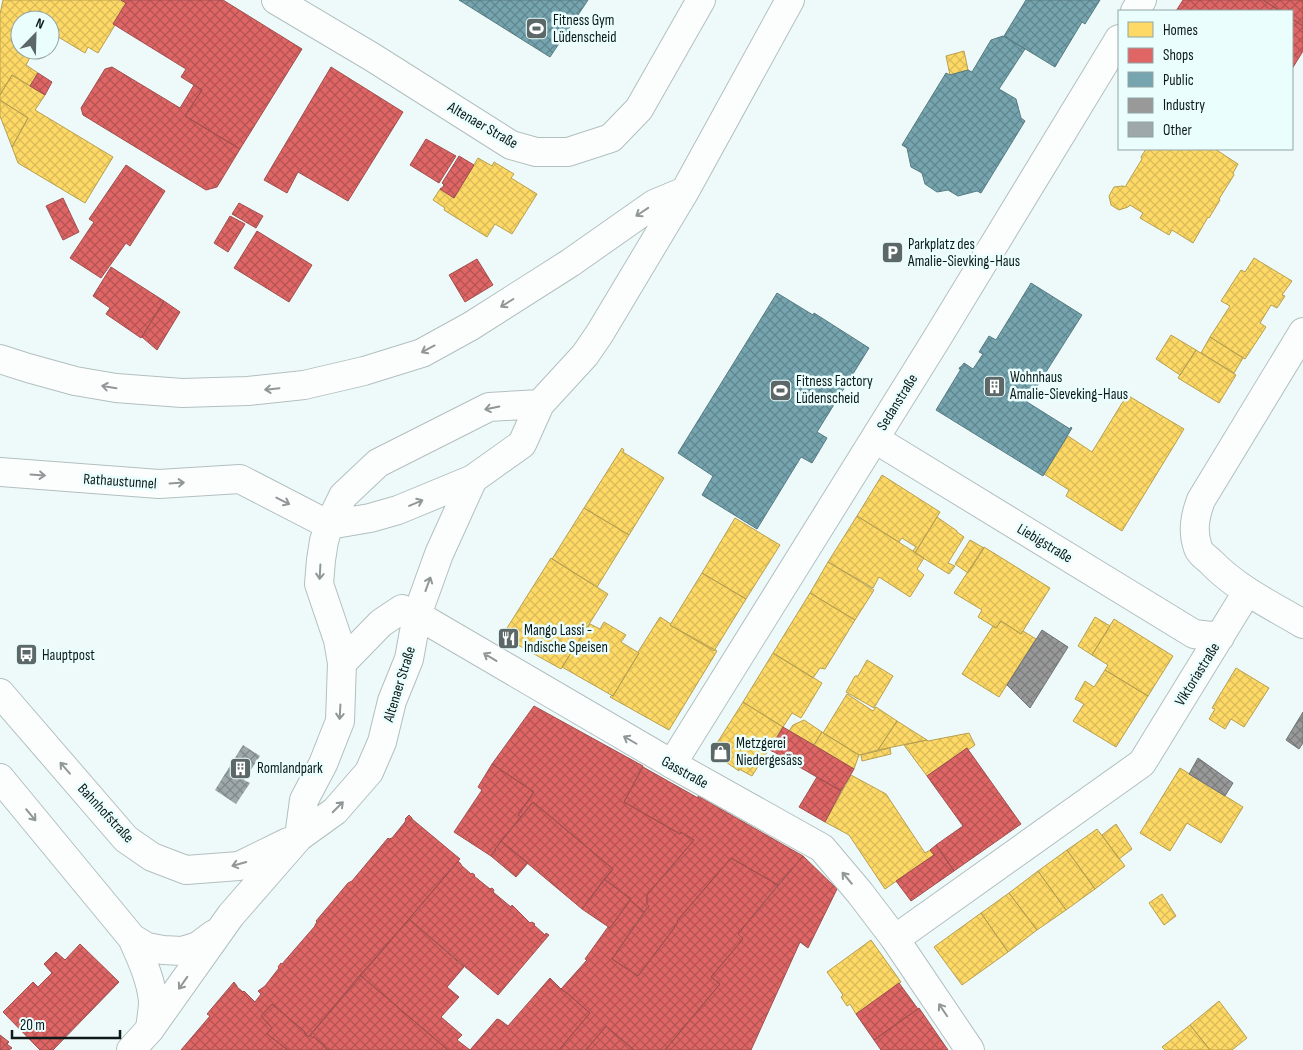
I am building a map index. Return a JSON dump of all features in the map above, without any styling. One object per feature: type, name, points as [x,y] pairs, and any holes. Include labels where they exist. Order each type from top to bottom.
[{"type":"main road","name":"Altenaer Straße","points":[[276,0],[372,57],[511,145],[536,152],[568,152],[611,138],[639,109],[700,0]]},
{"type":"main road","points":[[329,524],[370,518],[398,510],[473,479],[522,444],[540,404],[585,355],[600,333],[685,191],[790,0]]},
{"type":"main road","name":"Sedanstraße","points":[[672,764],[875,439],[1118,40]]},
{"type":"main road","points":[[0,359],[75,381],[116,388],[182,393],[248,391],[304,385],[356,373],[422,353],[471,326],[570,263],[654,204],[685,191]]},
{"type":"main road","points":[[1303,332],[1201,500],[1194,523],[1199,550],[1222,574],[1247,592],[1303,624]]},
{"type":"main road","points":[[299,837],[304,800],[323,764],[340,721],[342,663],[338,640],[319,584],[321,560],[329,524],[343,496],[378,463],[489,407],[540,404]]},
{"type":"main road","name":"Liebigstraße","points":[[875,439],[1194,634],[1220,638]]},
{"type":"main road","name":"Rathaustunnel","points":[[0,472],[159,484],[240,479],[329,524]]},
{"type":"main road","name":"Altenaer Straße","points":[[131,1050],[150,1029],[231,915],[299,837],[335,811],[369,772],[382,742],[392,701],[409,659],[417,615],[440,554],[473,479]]},
{"type":"main road","name":"Viktoriastraße","points":[[895,939],[1142,763],[1247,592]]},
{"type":"main road","name":"Gasstraße","points":[[342,663],[388,618],[402,610],[417,615],[672,764],[822,848],[895,939],[970,1050]]},
{"type":"main road","name":"Bahnhofstraße","points":[[0,693],[126,839],[152,857],[186,870],[239,866],[299,837]]},
{"type":"main road","points":[[0,778],[132,938],[145,965],[153,1002],[150,1029]]},
{"type":"main road","points":[[132,938],[147,947],[182,951],[198,946],[221,928]]},
{"type":"building: Homes","points":[[3,0],[121,0],[126,3],[98,53],[88,47],[85,53],[60,38],[60,10],[10,10],[10,60],[29,60],[26,65],[38,73],[30,86],[12,75],[0,95],[0,14]]},
{"type":"building: Homes","points":[[964,51],[968,70],[950,75],[946,56]]},
{"type":"building: Homes","points":[[12,75],[45,95],[35,110],[113,157],[85,203],[18,163],[12,147],[28,118],[0,100],[0,95]]},
{"type":"building: Homes","points":[[0,100],[28,118],[12,147],[0,116]]},
{"type":"building: Homes","points":[[1145,150],[1217,150],[1238,164],[1220,200],[1193,243],[1172,230],[1169,235],[1140,218],[1143,213],[1130,205],[1119,210],[1111,205],[1109,196],[1114,187],[1125,187],[1142,159],[1141,157]]},
{"type":"building: Homes","points":[[478,158],[492,166],[494,162],[514,174],[511,178],[537,194],[512,234],[495,224],[487,237],[444,210],[445,208],[433,200],[440,189],[454,198]]},
{"type":"building: Homes","points":[[1254,258],[1292,281],[1282,295],[1285,296],[1277,308],[1271,305],[1260,323],[1266,327],[1245,359],[1210,337],[1230,306],[1221,301],[1241,270],[1245,272]]},
{"type":"building: Homes","points":[[1171,335],[1196,350],[1180,375],[1156,359]]},
{"type":"building: Homes","points":[[1210,337],[1243,358],[1234,373],[1201,353]]},
{"type":"building: Homes","points":[[1196,350],[1236,375],[1219,403],[1178,378]]},
{"type":"building: Homes","points":[[1127,395],[1184,429],[1122,531],[1066,496],[1069,490],[1044,474],[1068,436],[1092,452]]},
{"type":"building: Homes","points":[[622,448],[623,452],[664,478],[629,535],[584,508]]},
{"type":"building: Homes","points":[[882,475],[940,512],[915,553],[913,551],[916,547],[902,538],[899,542],[857,516]]},
{"type":"building: Homes","points":[[584,508],[629,535],[597,587],[552,559]]},
{"type":"building: Homes","points":[[857,516],[924,558],[917,569],[924,575],[910,597],[879,577],[873,588],[828,562]]},
{"type":"building: Homes","points":[[937,517],[964,537],[948,563],[955,566],[949,574],[915,553]]},
{"type":"building: Homes","points":[[735,518],[780,545],[746,599],[702,573]]},
{"type":"building: Homes","points":[[970,540],[984,548],[968,573],[955,564]]},
{"type":"building: Homes","points":[[984,547],[1050,588],[1021,634],[1001,621],[996,628],[978,617],[982,610],[954,593]]},
{"type":"building: Homes","points":[[551,558],[608,594],[561,669],[502,636]]},
{"type":"building: Homes","points":[[828,562],[874,590],[855,620],[810,593]]},
{"type":"building: Homes","points":[[702,573],[746,599],[714,651],[670,625]]},
{"type":"building: Homes","points":[[810,593],[855,620],[825,669],[820,668],[813,678],[773,653]]},
{"type":"building: Homes","points":[[660,617],[670,625],[717,651],[669,730],[610,697],[613,696]]},
{"type":"building: Homes","points":[[1095,617],[1110,626],[1092,655],[1078,646]]},
{"type":"building: Homes","points":[[1114,619],[1173,656],[1148,696],[1105,670],[1108,665],[1092,655]]},
{"type":"building: Homes","points":[[1001,621],[1021,634],[1023,631],[1036,639],[999,697],[962,674],[993,626],[996,628]]},
{"type":"building: Homes","points":[[604,622],[626,635],[621,642],[639,653],[613,696],[562,667],[590,624],[600,629]]},
{"type":"building: Homes","points":[[773,653],[822,683],[801,718],[792,713],[783,727],[743,702]]},
{"type":"building: Homes","points":[[867,660],[893,676],[874,708],[846,692]]},
{"type":"building: Homes","points":[[1236,668],[1269,688],[1244,727],[1231,719],[1225,729],[1209,719],[1215,709],[1212,708]]},
{"type":"building: Homes","points":[[1105,670],[1148,696],[1116,747],[1073,721],[1084,704],[1075,699],[1085,681],[1094,687]]},
{"type":"building: Homes","points":[[847,694],[873,711],[876,707],[897,721],[878,750],[859,755],[823,733]]},
{"type":"building: Homes","points":[[743,702],[783,727],[752,776],[739,769],[739,771],[720,758],[721,747],[717,743]]},
{"type":"building: Homes","points":[[804,720],[822,732],[814,745],[789,731],[793,725]]},
{"type":"building: Homes","points":[[897,721],[927,740],[878,750]]},
{"type":"building: Homes","points":[[822,732],[859,755],[854,769],[814,745]]},
{"type":"building: Homes","points":[[969,733],[975,745],[968,750],[967,748],[927,776],[904,745],[927,740]]},
{"type":"building: Homes","points":[[890,748],[891,754],[862,761],[861,755]]},
{"type":"building: Homes","points":[[1180,768],[1243,807],[1221,843],[1187,823],[1170,851],[1140,833]]},
{"type":"building: Homes","points":[[851,775],[886,794],[925,853],[930,850],[934,855],[885,889],[849,835],[825,822]]},
{"type":"building: Homes","points":[[1116,824],[1132,849],[1119,859],[1102,835]]},
{"type":"building: Homes","points":[[1097,829],[1125,866],[1095,889],[1067,850]]},
{"type":"building: Homes","points":[[1067,850],[1095,889],[1066,910],[1038,871]]},
{"type":"building: Homes","points":[[1038,871],[1066,910],[1037,930],[1009,893]]},
{"type":"building: Homes","points":[[1009,893],[1037,930],[1008,952],[981,913]]},
{"type":"building: Homes","points":[[1162,894],[1176,916],[1164,925],[1149,903]]},
{"type":"building: Homes","points":[[981,913],[1008,952],[962,985],[934,947]]},
{"type":"building: Homes","points":[[871,940],[901,982],[856,1014],[850,1004],[847,1006],[841,997],[843,995],[827,972]]},
{"type":"building: Homes","points":[[1219,1001],[1247,1038],[1232,1050],[1210,1050],[1190,1025]]},
{"type":"building: Homes","points":[[1190,1025],[1210,1050],[1165,1050],[1162,1047]]},
{"type":"building: Shops","points":[[121,0],[223,0],[302,49],[240,149],[185,116],[202,90],[181,77],[186,69],[113,24],[126,3]]},
{"type":"building: Shops","points":[[1183,0],[1263,0],[1278,10],[1177,10]]},
{"type":"building: Shops","points":[[1263,0],[1303,0],[1303,26],[1293,20],[1293,10],[1278,10]]},
{"type":"building: Shops","points":[[1293,20],[1303,26],[1303,51],[1293,67]]},
{"type":"building: Shops","points":[[112,67],[180,108],[194,85],[202,90],[185,116],[240,149],[217,187],[206,190],[83,115],[81,108],[105,69]]},
{"type":"building: Shops","points":[[331,67],[403,112],[348,201],[298,172],[287,193],[264,180]]},
{"type":"building: Shops","points":[[38,73],[52,82],[45,95],[30,86]]},
{"type":"building: Shops","points":[[426,139],[456,156],[439,183],[410,165]]},
{"type":"building: Shops","points":[[459,156],[474,165],[454,198],[440,189]]},
{"type":"building: Shops","points":[[126,165],[165,191],[130,246],[126,243],[101,278],[70,258],[94,222],[89,219]]},
{"type":"building: Shops","points":[[63,198],[79,232],[63,240],[46,206]]},
{"type":"building: Shops","points":[[239,203],[263,216],[256,228],[232,214]]},
{"type":"building: Shops","points":[[230,216],[245,224],[228,252],[214,243]]},
{"type":"building: Shops","points":[[257,231],[312,265],[289,302],[234,268]]},
{"type":"building: Shops","points":[[477,259],[493,285],[465,302],[449,275]]},
{"type":"building: Shops","points":[[111,267],[164,301],[141,338],[106,314],[110,308],[93,296]]},
{"type":"building: Shops","points":[[164,301],[180,312],[157,350],[142,337]]},
{"type":"building: Shops","points":[[534,706],[643,766],[624,802],[694,840],[647,895],[647,904],[649,906],[644,912],[631,899],[604,879],[613,869],[533,802],[521,817],[518,815],[534,792],[492,764]]},
{"type":"building: Shops","points":[[783,727],[854,769],[841,791],[770,750]]},
{"type":"building: Shops","points":[[967,748],[1021,824],[954,871],[936,845],[963,826],[927,776]]},
{"type":"building: Shops","points":[[492,764],[534,792],[518,815],[521,817],[491,856],[454,832],[482,790],[478,787]]},
{"type":"building: Shops","points":[[643,767],[803,856],[778,885],[731,858],[677,921],[672,931],[638,976],[612,959],[649,906],[647,904],[647,895],[694,840],[624,802]]},
{"type":"building: Shops","points":[[817,777],[841,791],[825,822],[799,807]]},
{"type":"building: Shops","points":[[533,802],[613,869],[582,909],[501,841]]},
{"type":"building: Shops","points":[[409,815],[460,859],[309,1037],[272,1004],[261,1016],[272,1028],[267,1034],[288,1050],[181,1050],[210,1016],[207,1014],[234,982],[237,987],[255,1002],[261,994],[258,991],[265,986],[281,963],[315,926],[316,921],[348,883],[352,881],[388,838],[392,838]]},
{"type":"building: Shops","points":[[501,841],[528,863],[516,877],[491,856]]},
{"type":"building: Shops","points":[[936,845],[954,871],[911,901],[896,881],[934,855],[930,850]]},
{"type":"building: Shops","points":[[803,856],[837,889],[808,948],[800,942],[751,1050],[665,1050],[720,984],[711,977],[743,939],[738,934]]},
{"type":"building: Shops","points":[[731,858],[778,885],[738,934],[743,939],[711,977],[720,984],[665,1050],[634,1050],[606,1026],[586,1050],[559,1050],[590,1013],[561,989],[587,960],[585,959],[630,900],[644,912],[612,959],[638,976],[672,931],[677,921]]},
{"type":"building: Shops","points":[[458,861],[471,874],[475,875],[490,889],[492,888],[493,892],[511,907],[512,905],[530,923],[535,924],[545,935],[546,933],[549,935],[498,995],[409,919]]},
{"type":"building: Shops","points":[[604,879],[631,899],[610,928],[582,909]]},
{"type":"building: Shops","points":[[409,919],[464,967],[447,987],[459,997],[441,1017],[462,1035],[457,1040],[470,1050],[448,1050],[360,975]]},
{"type":"building: Shops","points":[[80,944],[119,982],[53,1050],[40,1050],[3,1012],[33,982],[38,987],[52,973],[44,964],[56,952],[65,960]]},
{"type":"building: Shops","points":[[360,975],[448,1050],[328,1050],[313,1038],[310,1035]]},
{"type":"building: Shops","points":[[550,978],[590,1013],[559,1050],[470,1050],[497,1019],[508,1026]]},
{"type":"building: Shops","points":[[899,983],[918,1009],[874,1040],[856,1014]]},
{"type":"building: Shops","points":[[272,1004],[305,1034],[309,1037],[310,1035],[314,1037],[326,1049],[330,1050],[288,1050],[267,1034],[272,1028],[261,1016]]},
{"type":"building: Shops","points":[[919,1008],[948,1050],[881,1050],[874,1040]]},
{"type":"building: Shops","points":[[606,1026],[634,1050],[586,1050]]},
{"type":"building: Shops","points":[[0,1035],[9,1042],[7,1044],[12,1048],[0,1050]]},
{"type":"building: Public","name":"Fitness Gym Lüdenscheid","points":[[459,0],[588,0],[550,57]]},
{"type":"building: Public","points":[[1026,0],[1100,0],[1085,24],[1082,22],[1055,67],[1004,36]]},
{"type":"building: Public","points":[[1003,36],[1025,49],[999,89],[1016,99],[1021,118],[1025,121],[981,193],[977,191],[958,196],[948,190],[937,192],[925,184],[922,173],[911,167],[907,148],[902,145],[946,73],[950,75],[968,70],[972,72],[991,40]]},
{"type":"building: Public","name":"Wohnhaus Amalie-Sieveking-Haus","points":[[1031,283],[1082,315],[1027,402],[1070,429],[1072,428],[1043,476],[936,410],[961,369],[959,369],[960,367],[964,363],[973,369],[983,354],[979,352],[989,336],[996,340]]},
{"type":"building: Public","name":"Fitness Factory Lüdenscheid","points":[[777,293],[813,315],[814,313],[869,348],[817,432],[827,438],[812,463],[801,457],[757,529],[702,495],[713,476],[678,453]]},
{"type":"building: Industry","points":[[1042,630],[1068,647],[1030,708],[1007,685]]},
{"type":"building: Industry","points":[[1303,712],[1303,743],[1299,749],[1286,740]]},
{"type":"building: Industry","points":[[1198,758],[1233,783],[1225,796],[1189,774]]},
{"type":"building: Other","name":"Romlandpark","points":[[243,745],[260,756],[244,780],[250,783],[236,804],[215,790]]},
{"type":"place","name":"Fitness Gym Lüdenscheid","points":[[537,29]]},
{"type":"place","name":"Parkplatz des Amalie-Sievking-Haus","points":[[892,253]]},
{"type":"place","name":"Wohnhaus Amalie-Sieveking-Haus","points":[[994,386]]},
{"type":"place","name":"Fitness Factory Lüdenscheid","points":[[780,390]]},
{"type":"place","name":"Mango Lassi - Indische Speisen","points":[[508,639]]},
{"type":"place","name":"Hauptpost","points":[[26,655]]},
{"type":"place","name":"Metzgerei Niedergesäss","points":[[720,752]]},
{"type":"place","name":"Romlandpark","points":[[241,768]]}]
